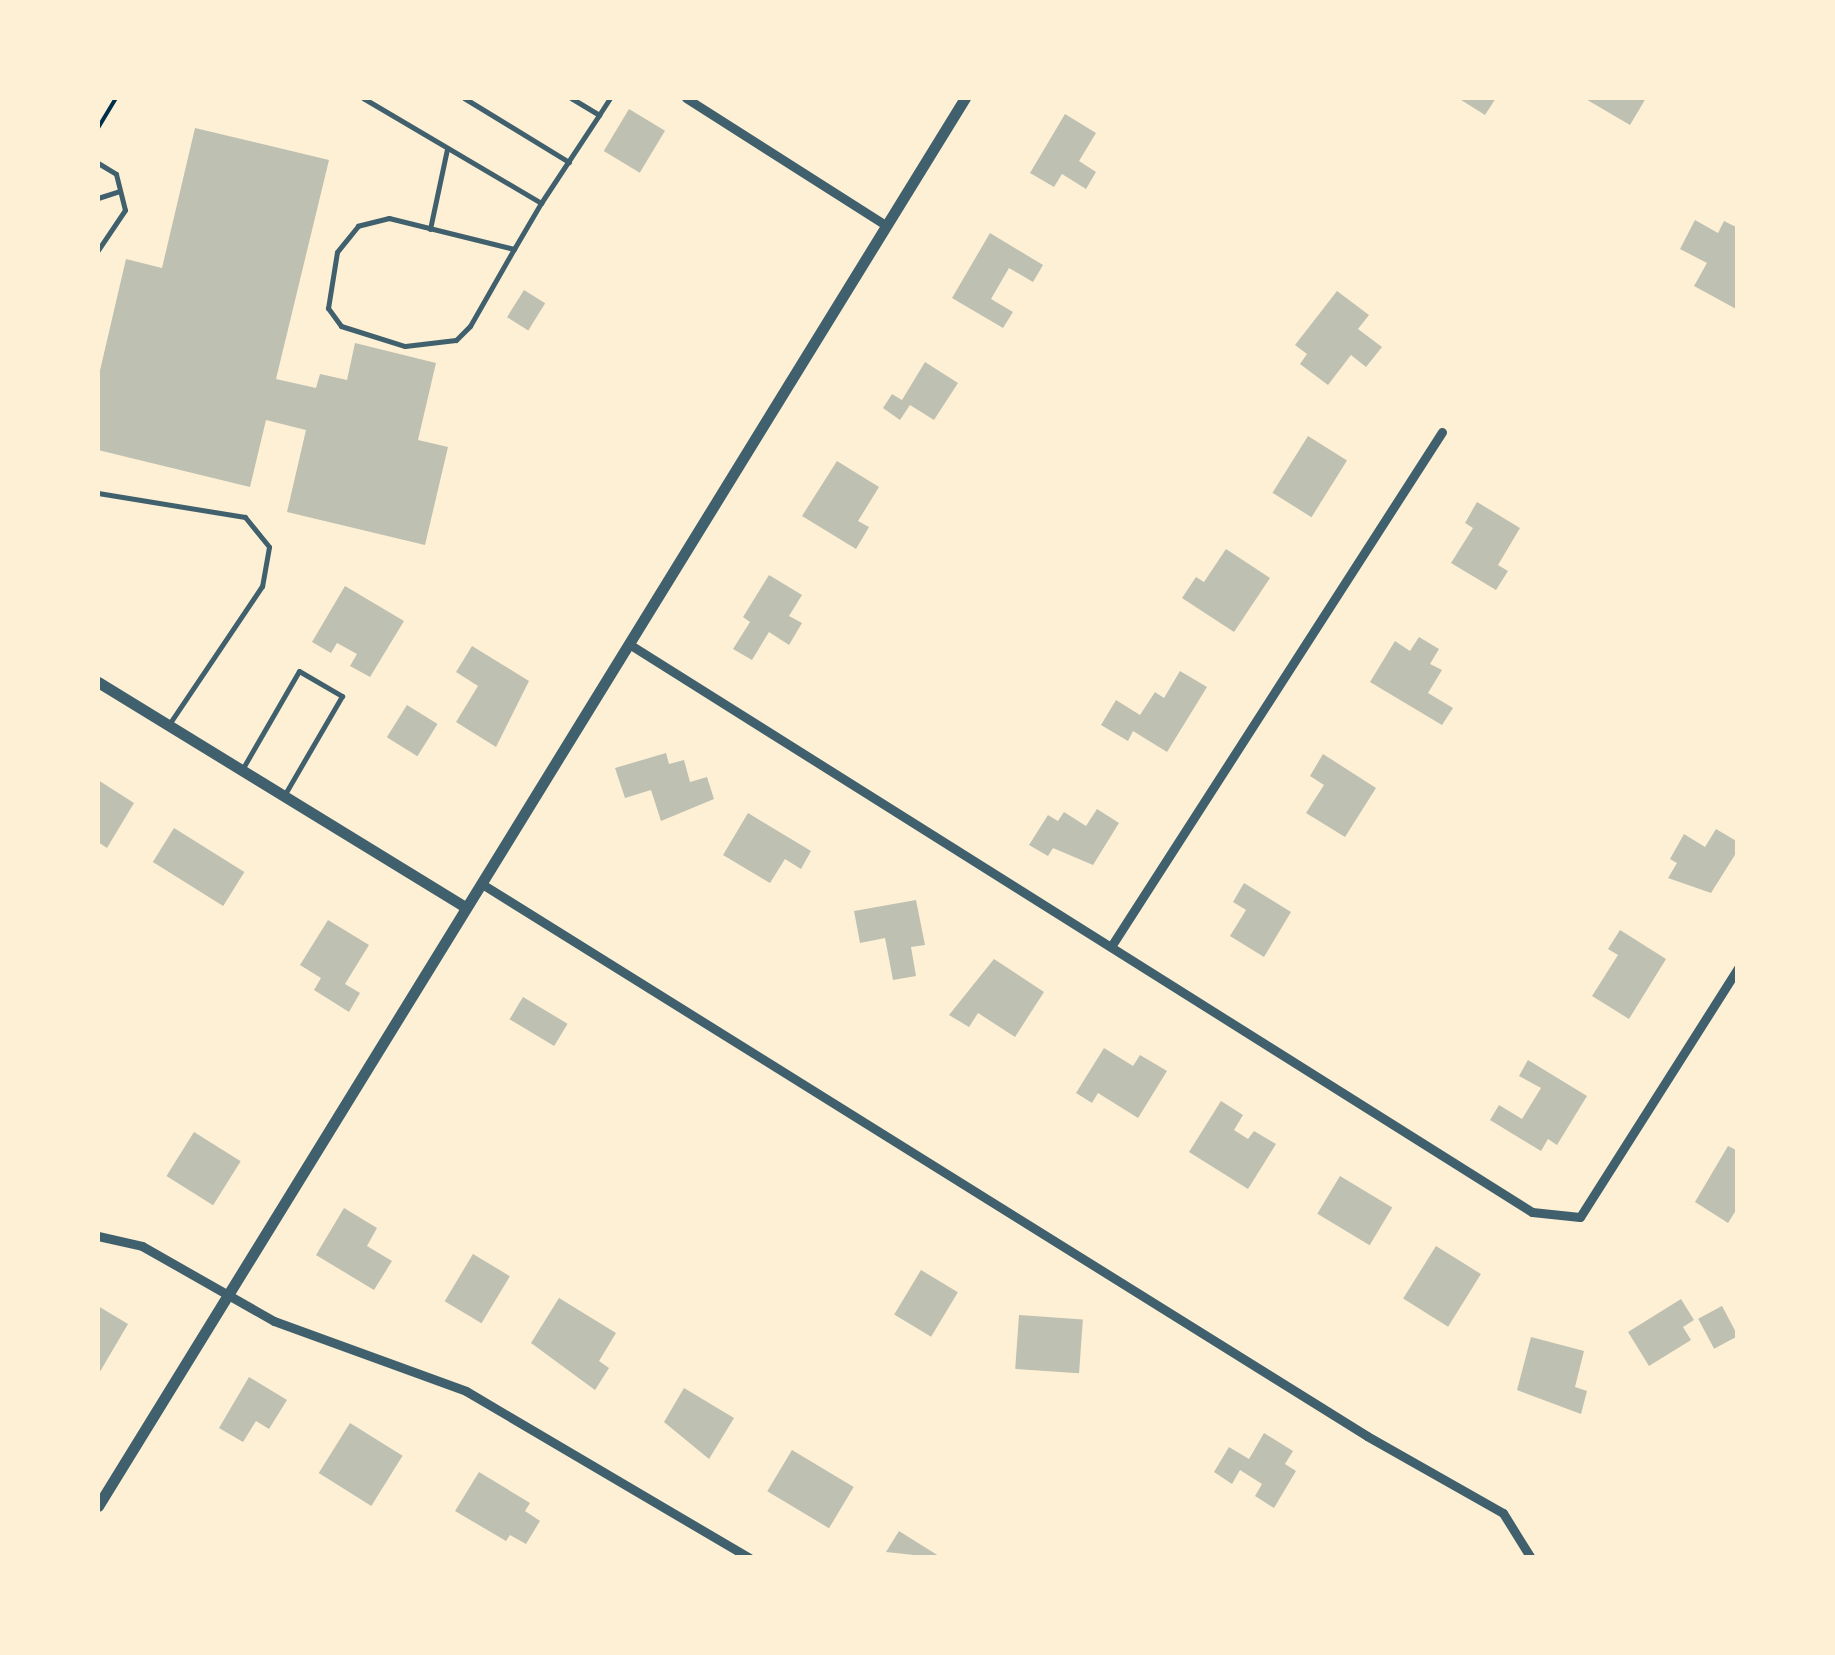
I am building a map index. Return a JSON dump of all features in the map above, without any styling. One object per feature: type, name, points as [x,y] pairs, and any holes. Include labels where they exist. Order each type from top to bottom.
[{"type":"street","points":[[686,98],[886,225]]},
{"type":"street","points":[[98,1506],[965,98]]},
{"type":"street","points":[[1112,945],[1442,432]]},
{"type":"street","points":[[629,644],[1532,1212],[1580,1217],[1738,968]]},
{"type":"street","points":[[98,682],[465,906]]},
{"type":"street","points":[[482,884],[1367,1436],[1503,1514],[1531,1558]]},
{"type":"street","points":[[98,1236],[142,1246],[274,1321],[505,1410],[750,1558]]},
{"type":"lane","points":[[363,98],[540,203]]},
{"type":"lane","points":[[464,98],[569,162]]},
{"type":"lane","points":[[571,98],[599,115]]},
{"type":"lane","points":[[514,250],[389,218],[358,226],[337,252],[329,279],[328,308],[341,326],[405,346],[456,340],[514,250],[540,203],[610,98]]},
{"type":"lane","points":[[430,229],[447,149]]},
{"type":"lane","points":[[98,163],[116,174],[117,192],[125,210],[98,250]]},
{"type":"lane","points":[[98,198],[117,192]]},
{"type":"lane","points":[[98,493],[245,516],[268,547],[262,586],[168,726]]},
{"type":"lane","points":[[242,770],[299,672],[342,696],[284,796]]},
{"type":"path","points":[[98,128],[116,98]]},
{"type":"building","points":[[1458,98],[1496,98],[1485,115]]},
{"type":"building","points":[[1584,98],[1646,98],[1630,125]]},
{"type":"building","points":[[629,109],[665,131],[640,173],[604,151]]},
{"type":"building","points":[[1065,114],[1096,133],[1079,161],[1096,172],[1086,189],[1062,174],[1054,187],[1030,173]]},
{"type":"building","points":[[195,128],[329,160],[276,379],[316,388],[320,374],[347,380],[355,343],[436,363],[418,440],[448,447],[425,545],[287,512],[306,430],[266,420],[250,487],[98,450],[98,379],[126,259],[162,268]]},
{"type":"building","points":[[1695,220],[1718,233],[1724,221],[1738,228],[1738,310],[1694,286],[1707,263],[1680,249]]},
{"type":"building","points":[[990,233],[1043,265],[1033,282],[1009,268],[991,299],[1013,312],[1003,328],[952,298]]},
{"type":"building","points":[[524,290],[545,303],[528,330],[507,317]]},
{"type":"building","points":[[1337,291],[1369,315],[1358,329],[1382,347],[1366,367],[1351,355],[1328,385],[1300,364],[1307,354],[1295,345]]},
{"type":"building","points":[[925,362],[958,383],[934,420],[910,405],[900,420],[883,408],[892,394],[902,400]]},
{"type":"building","points":[[1308,436],[1347,460],[1312,517],[1272,493]]},
{"type":"building","points":[[837,461],[879,487],[858,521],[869,527],[856,549],[802,516]]},
{"type":"building","points":[[1477,502],[1520,528],[1498,565],[1508,571],[1496,590],[1451,563],[1473,528],[1465,523]]},
{"type":"building","points":[[1226,549],[1270,578],[1234,632],[1182,598],[1196,577],[1204,582]]},
{"type":"building","points":[[769,575],[802,595],[789,616],[802,623],[789,645],[769,632],[752,660],[733,649],[750,622],[743,617]]},
{"type":"building","points":[[345,586],[404,621],[370,677],[350,666],[357,654],[337,643],[331,653],[312,642]]},
{"type":"building","points":[[1419,637],[1439,649],[1430,664],[1442,670],[1428,693],[1453,708],[1442,725],[1370,682],[1395,641],[1410,651]]},
{"type":"building","points":[[472,646],[529,681],[496,747],[456,722],[478,686],[456,672]]},
{"type":"building","points":[[1180,671],[1207,687],[1167,752],[1133,731],[1128,741],[1101,725],[1116,700],[1140,715],[1155,692],[1164,698]]},
{"type":"building","points":[[407,705],[438,724],[417,756],[387,737]]},
{"type":"building","points":[[666,753],[669,764],[684,760],[690,782],[707,777],[714,799],[661,821],[651,790],[625,798],[615,768]]},
{"type":"building","points":[[1323,754],[1376,788],[1345,837],[1306,813],[1324,785],[1310,776]]},
{"type":"building","points":[[98,780],[134,803],[107,848],[98,842]]},
{"type":"building","points":[[1097,809],[1119,823],[1093,865],[1053,848],[1048,856],[1029,845],[1048,815],[1058,821],[1064,812],[1086,826]]},
{"type":"building","points":[[748,813],[811,851],[801,869],[785,859],[770,883],[723,855]]},
{"type":"building","points":[[174,828],[244,872],[223,906],[153,862]]},
{"type":"building","points":[[1716,829],[1738,842],[1738,850],[1711,893],[1668,878],[1677,863],[1670,859],[1684,834],[1705,847]]},
{"type":"building","points":[[1244,883],[1291,912],[1264,957],[1230,936],[1246,910],[1233,902]]},
{"type":"building","points":[[916,900],[925,945],[911,947],[916,976],[893,980],[885,938],[860,943],[854,911]]},
{"type":"building","points":[[328,920],[369,945],[345,984],[360,993],[349,1012],[314,990],[321,978],[300,965]]},
{"type":"building","points":[[1620,930],[1666,959],[1629,1019],[1592,996],[1618,955],[1608,949]]},
{"type":"building","points":[[994,959],[1044,992],[1015,1037],[978,1013],[969,1027],[949,1015]]},
{"type":"building","points":[[523,997],[568,1024],[554,1046],[510,1019]]},
{"type":"building","points":[[1104,1048],[1133,1066],[1140,1055],[1167,1071],[1138,1118],[1098,1093],[1092,1103],[1076,1093]]},
{"type":"building","points":[[1528,1060],[1587,1096],[1557,1145],[1548,1139],[1541,1151],[1490,1120],[1499,1105],[1522,1119],[1541,1088],[1519,1076]]},
{"type":"building","points":[[1221,1101],[1243,1115],[1234,1130],[1248,1139],[1254,1131],[1276,1144],[1248,1189],[1189,1152]]},
{"type":"building","points":[[194,1132],[241,1161],[213,1205],[166,1176]]},
{"type":"building","points":[[1728,1146],[1738,1151],[1738,1207],[1728,1223],[1695,1202]]},
{"type":"building","points":[[1340,1176],[1392,1207],[1370,1245],[1317,1214]]},
{"type":"building","points":[[344,1208],[377,1228],[367,1246],[392,1261],[374,1290],[316,1255]]},
{"type":"building","points":[[1436,1246],[1481,1274],[1448,1327],[1403,1299]]},
{"type":"building","points":[[473,1254],[510,1276],[482,1323],[445,1301]]},
{"type":"building","points":[[921,1270],[958,1292],[931,1337],[894,1315]]},
{"type":"building","points":[[559,1298],[616,1333],[599,1361],[609,1368],[595,1390],[531,1343]]},
{"type":"building","points":[[1681,1299],[1694,1320],[1683,1327],[1691,1340],[1649,1366],[1628,1332]]},
{"type":"building","points":[[98,1306],[128,1324],[98,1375]]},
{"type":"building","points":[[1722,1306],[1738,1336],[1714,1349],[1698,1319]]},
{"type":"building","points":[[1019,1315],[1083,1319],[1079,1373],[1015,1369]]},
{"type":"building","points":[[1531,1337],[1584,1351],[1575,1387],[1587,1391],[1581,1414],[1517,1390]]},
{"type":"building","points":[[249,1377],[287,1400],[269,1429],[256,1421],[243,1442],[219,1428]]},
{"type":"building","points":[[684,1388],[734,1418],[709,1459],[664,1422]]},
{"type":"building","points":[[350,1423],[403,1456],[371,1506],[319,1473]]},
{"type":"building","points":[[1264,1433],[1293,1451],[1285,1464],[1296,1471],[1274,1508],[1255,1496],[1262,1484],[1240,1470],[1232,1484],[1214,1472],[1229,1447],[1249,1459]]},
{"type":"building","points":[[792,1450],[854,1487],[829,1528],[767,1491]]},
{"type":"building","points":[[479,1472],[530,1503],[525,1511],[540,1521],[526,1544],[510,1535],[506,1541],[455,1511]]},
{"type":"building","points":[[899,1531],[942,1558],[886,1552]]}]
